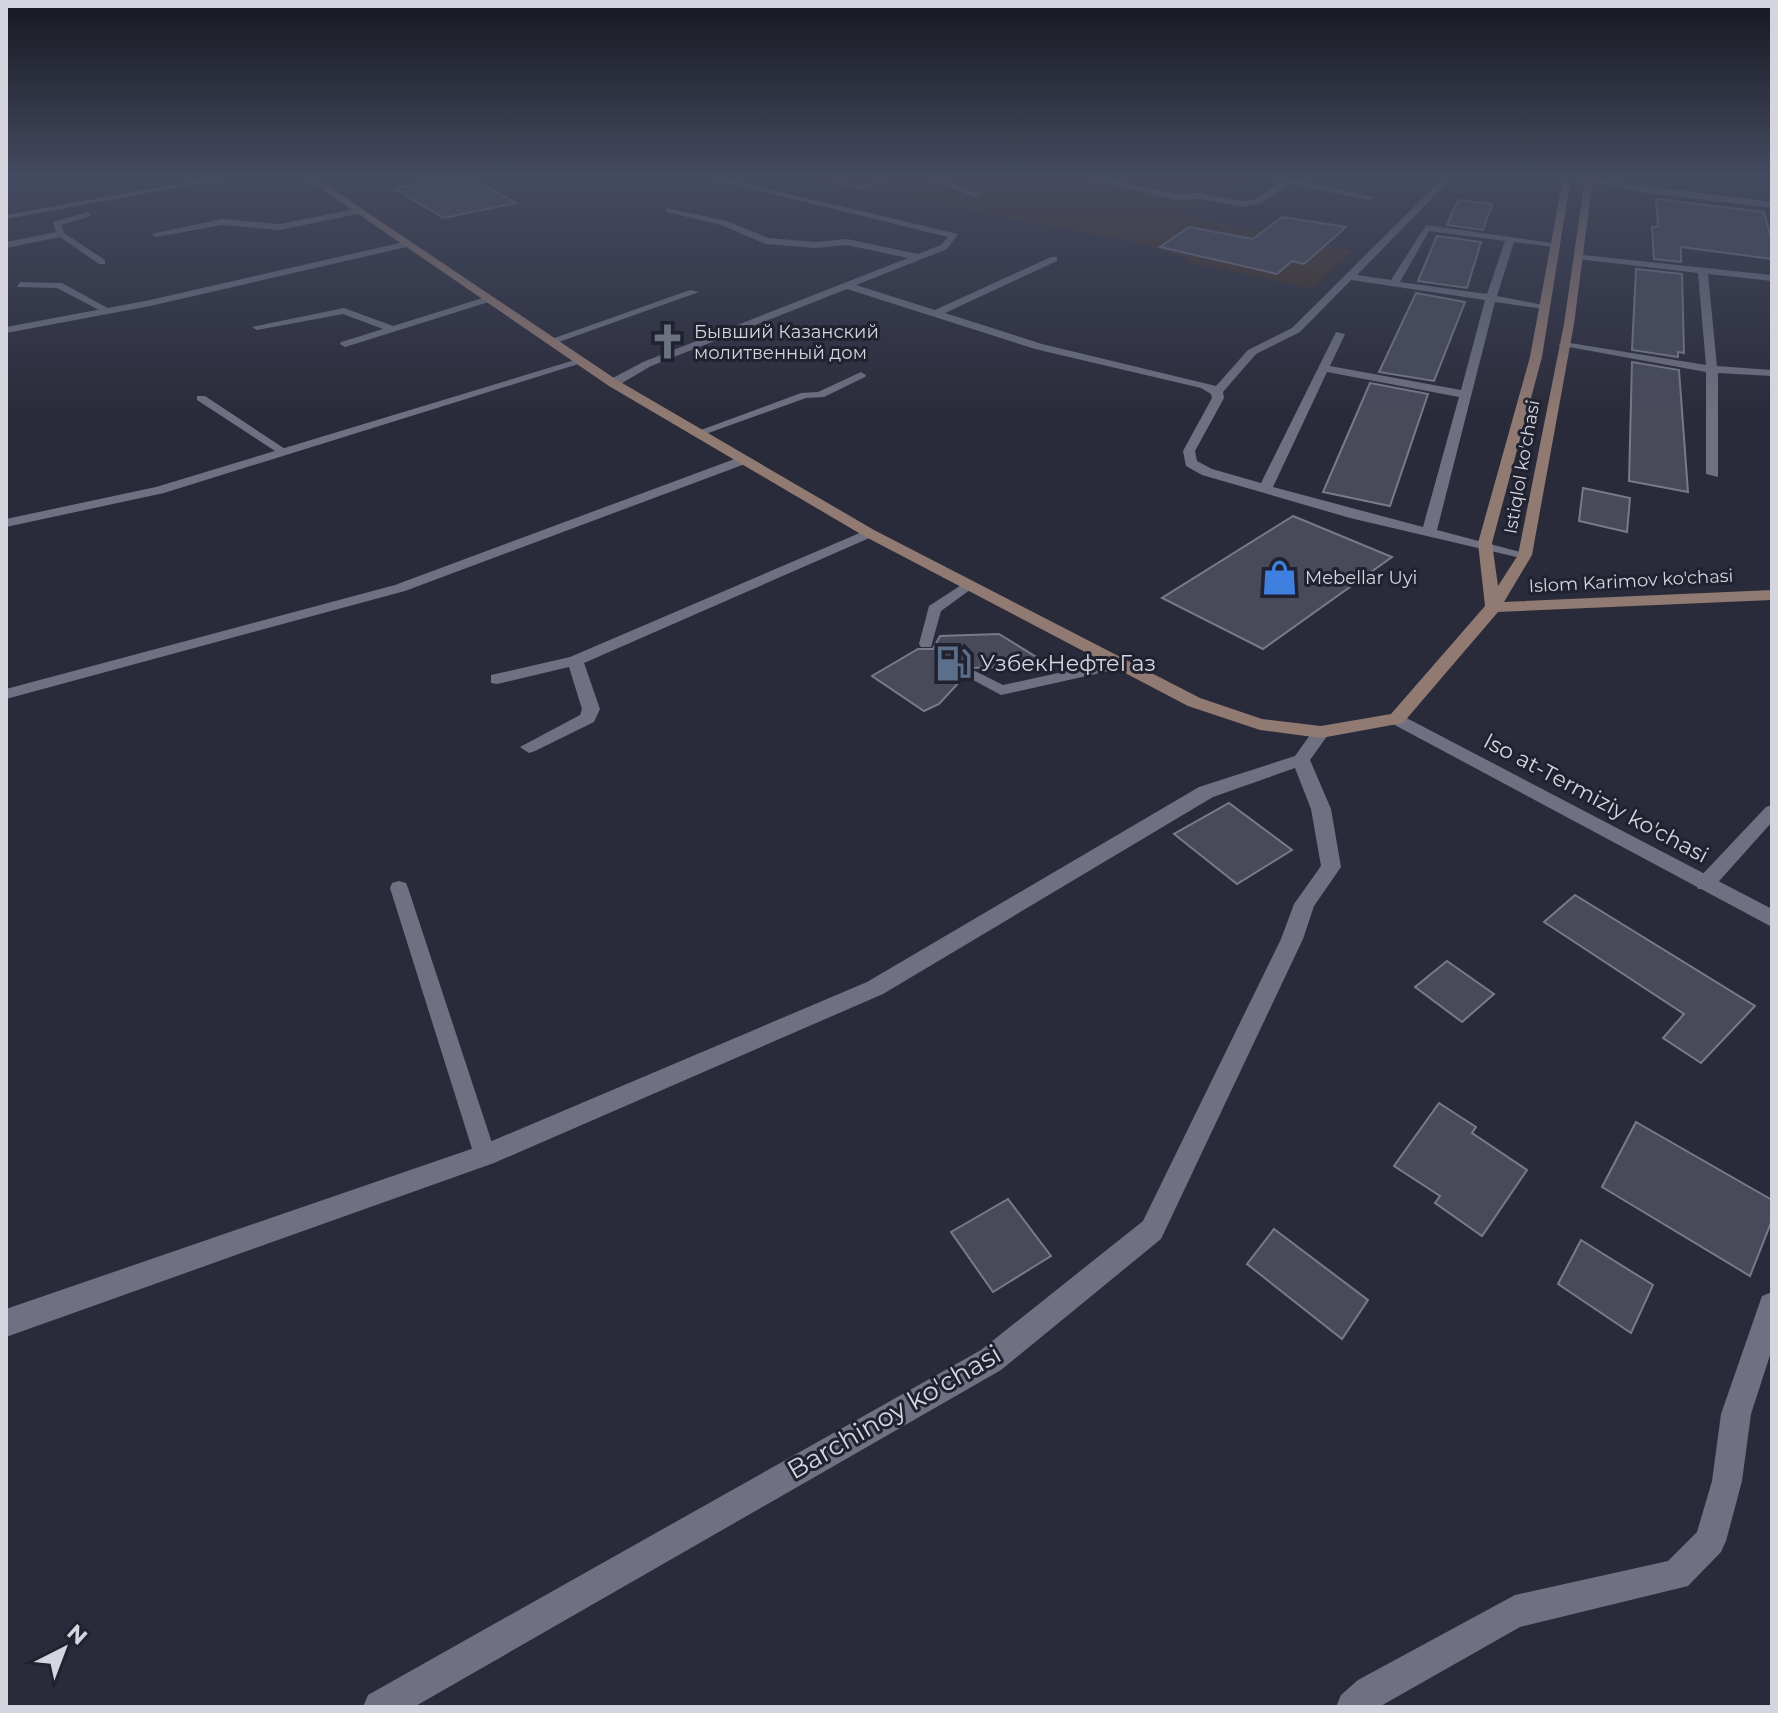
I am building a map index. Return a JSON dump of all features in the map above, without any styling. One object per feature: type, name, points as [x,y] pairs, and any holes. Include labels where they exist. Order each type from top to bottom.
[{"type":"main road","points":[[426,256],[613,383],[740,461],[869,533],[1194,702],[1260,724],[1321,732],[1397,719],[1493,607]]},
{"type":"main road","name":"Istiqlol ko'chasi","points":[[1493,607],[1485,543],[1536,357],[1552,256]]},
{"type":"main road","name":"Istiqlol ko'chasi","points":[[1493,607],[1525,555],[1564,345],[1577,256]]},
{"type":"main road","name":"Islom Karimov ko'chasi","points":[[1493,607],[1772,595]]},
{"type":"street","points":[[6,330],[108,311],[355,256]]},
{"type":"street","points":[[913,256],[918,257]]},
{"type":"street","points":[[1217,392],[1252,352],[1296,330],[1371,256]]},
{"type":"street","points":[[1394,284],[1410,256]]},
{"type":"street","points":[[1429,532],[1505,256]]},
{"type":"street","points":[[1577,256],[1772,278]]},
{"type":"street","points":[[613,383],[647,364],[918,257]]},
{"type":"street","points":[[935,314],[1054,259]]},
{"type":"street","points":[[1703,270],[1712,369],[1713,474]]},
{"type":"street","points":[[1350,277],[1544,306]]},
{"type":"street","points":[[846,285],[1039,347],[1205,385],[1217,392]]},
{"type":"street","points":[[552,341],[694,292]]},
{"type":"street","points":[[1265,489],[1340,334]]},
{"type":"street","points":[[1564,345],[1712,369],[1772,373]]},
{"type":"street","points":[[6,523],[159,490],[582,361]]},
{"type":"street","points":[[1324,368],[1466,395]]},
{"type":"street","points":[[1217,392],[1218,398],[1189,451],[1191,463],[1207,472],[1525,555]]},
{"type":"street","points":[[6,694],[400,588],[740,461]]},
{"type":"street","points":[[497,679],[575,661],[869,533]]},
{"type":"street","points":[[529,747],[588,718],[591,709],[575,661]]},
{"type":"street","name":"Iso at-Termiziy ko'chasi","points":[[1397,719],[1772,919]]},
{"type":"street","points":[[6,1323],[485,1155],[875,988],[1206,792],[1301,760],[1321,732]]},
{"type":"street","name":"Barchinoy ko'chasi","points":[[380,1707],[991,1360],[1152,1230],[1292,939],[1304,904],[1331,867],[1321,809],[1301,760]]},
{"type":"street","points":[[1353,1707],[1370,1692],[1515,1612],[1677,1575],[1710,1541],[1727,1481],[1736,1414],[1772,1306]]},
{"type":"lane","points":[[93,256],[102,262]]},
{"type":"lane","points":[[20,285],[59,285],[108,311]]},
{"type":"lane","points":[[345,344],[489,299]]},
{"type":"lane","points":[[257,327],[344,311],[393,329]]},
{"type":"lane","points":[[696,434],[805,395],[820,395],[861,375]]},
{"type":"lane","points":[[201,398],[282,451]]},
{"type":"lane","points":[[926,644],[934,609],[969,584]]},
{"type":"lane","points":[[970,674],[1001,690],[1122,664]]},
{"type":"lane","points":[[1705,884],[1772,811]]},
{"type":"lane","points":[[399,888],[485,1155]]},
{"type":"shaded area","points":[[1180,256],[1348,256],[1312,289],[1185,261],[1187,258]]},
{"type":"building","points":[[1199,256],[1313,256],[1304,264],[1292,261],[1277,274]]},
{"type":"building","points":[[1429,256],[1477,256],[1467,288],[1418,281]]},
{"type":"building","points":[[1654,256],[1681,256],[1681,262],[1654,259]]},
{"type":"building","points":[[1636,269],[1682,274],[1684,353],[1678,352],[1678,357],[1632,350]]},
{"type":"building","points":[[1416,293],[1465,302],[1434,381],[1379,372]]},
{"type":"building","points":[[1632,362],[1679,370],[1688,492],[1629,481]]},
{"type":"building","points":[[1370,383],[1428,394],[1390,506],[1323,492]]},
{"type":"building","points":[[1583,488],[1630,498],[1627,532],[1579,521]]},
{"type":"building","name":"Mebellar Uyi","points":[[1293,516],[1392,557],[1263,649],[1162,598]]},
{"type":"building","points":[[999,634],[1051,666],[965,668],[959,674],[963,678],[939,704],[924,711],[872,676],[918,649],[933,649],[940,636]]},
{"type":"building","points":[[1229,803],[1292,850],[1237,884],[1174,834]]},
{"type":"building","points":[[1575,895],[1755,1006],[1701,1063],[1663,1038],[1684,1014],[1544,922]]},
{"type":"building","points":[[1447,961],[1494,994],[1462,1022],[1415,987]]},
{"type":"building","points":[[1439,1103],[1476,1127],[1472,1133],[1527,1170],[1482,1236],[1435,1203],[1440,1196],[1394,1166]]},
{"type":"building","points":[[1636,1122],[1772,1200],[1772,1220],[1750,1276],[1602,1187]]},
{"type":"building","points":[[1008,1199],[1051,1256],[993,1292],[951,1232]]},
{"type":"building","points":[[1274,1229],[1368,1300],[1342,1339],[1247,1264]]},
{"type":"building","points":[[1581,1240],[1653,1285],[1631,1333],[1558,1284]]},
{"type":"place","name":"Бывший Казанский молитвенный дом","points":[[668,342]]},
{"type":"place","name":"Mebellar Uyi","points":[[1279,578]]},
{"type":"place","name":"УзбекНефтеГаз","points":[[954,663]]}]
